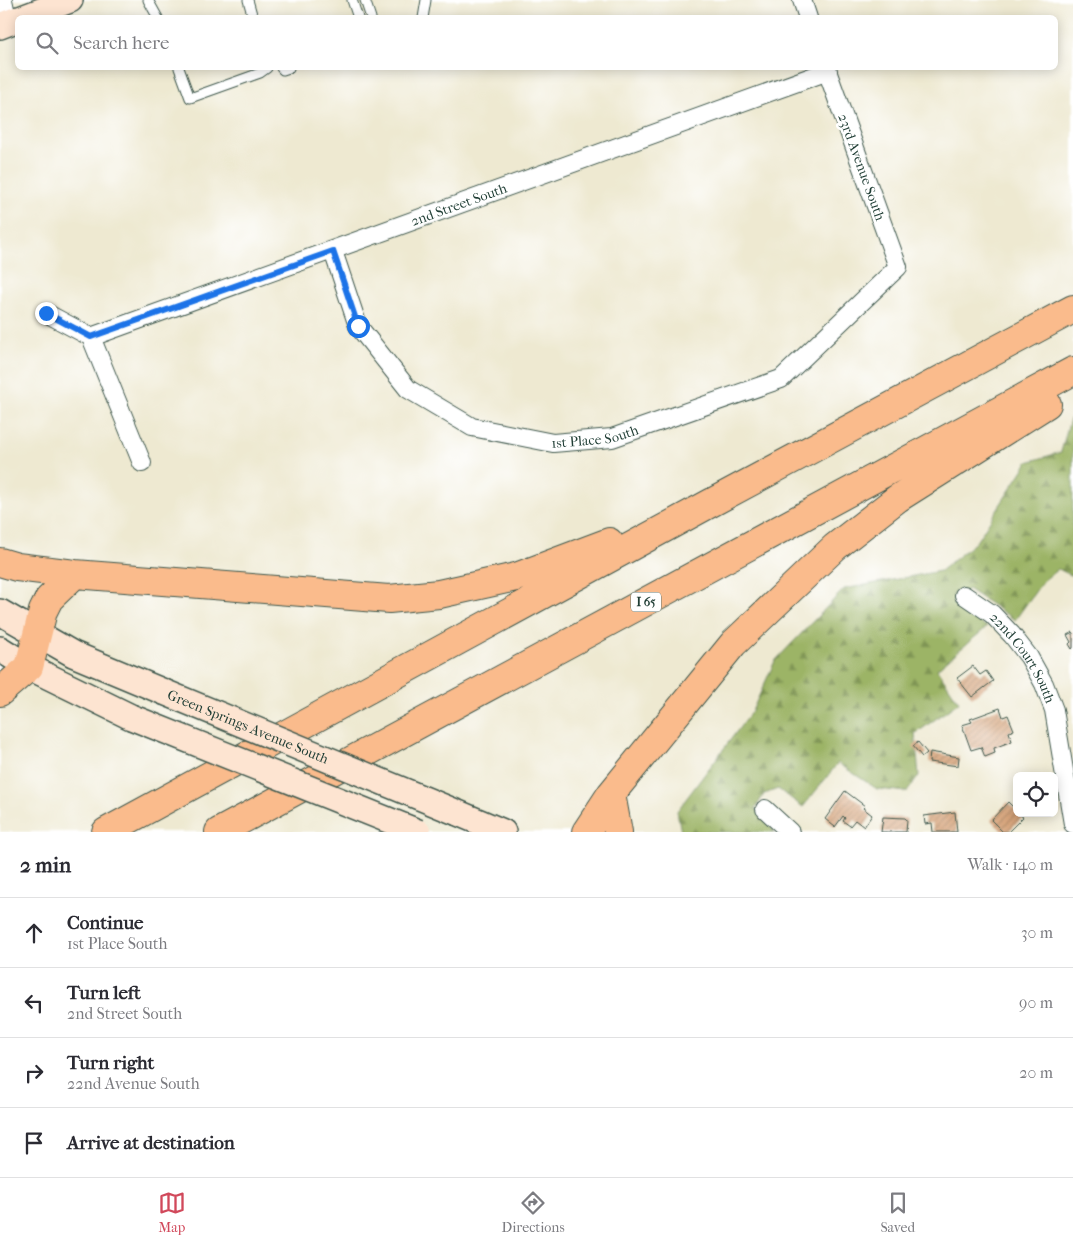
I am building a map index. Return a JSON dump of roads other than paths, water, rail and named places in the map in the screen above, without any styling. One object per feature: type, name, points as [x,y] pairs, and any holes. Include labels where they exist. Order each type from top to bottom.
[{"type":"highway","points":[[106,832],[709,504],[1073,309]]},
{"type":"highway","name":"I 65","points":[[219,832],[1073,371]]},
{"type":"highway","points":[[586,832],[611,794],[733,644],[835,547],[898,498],[1073,388]]},
{"type":"highway","points":[[0,562],[17,567],[75,574],[389,599],[439,594],[516,578],[709,504]]},
{"type":"highway","points":[[0,692],[29,667],[41,616],[49,600],[75,574]]},
{"type":"highway","points":[[611,794],[618,832]]},
{"type":"main road","points":[[17,15],[70,0]]},
{"type":"main road","name":"Green Springs Avenue South","points":[[0,612],[74,654],[503,832]]},
{"type":"main road","points":[[0,649],[29,667],[131,717],[418,832]]},
{"type":"street","points":[[802,0],[807,15]]},
{"type":"street","name":"2nd Street South","points":[[91,337],[333,251],[824,70]]},
{"type":"street","name":"23rd Avenue South","points":[[827,70],[898,267]]},
{"type":"street","name":"1st Place South","points":[[333,251],[358,326],[408,389],[472,427],[553,443],[612,438],[781,379],[898,267]]},
{"type":"street","points":[[46,313],[91,337],[142,463]]},
{"type":"street","name":"22nd Court South","points":[[964,595],[992,614],[1012,635],[1029,657],[1044,684],[1054,710],[1073,824]]},
{"type":"street","points":[[764,809],[790,832]]},
{"type":"lane","points":[[148,0],[156,15]]},
{"type":"lane","points":[[248,0],[252,15]]},
{"type":"lane","points":[[352,0],[357,15]]},
{"type":"lane","points":[[365,0],[371,15]]},
{"type":"lane","points":[[424,15],[426,0]]},
{"type":"lane","points":[[181,70],[190,98],[264,70]]}]
